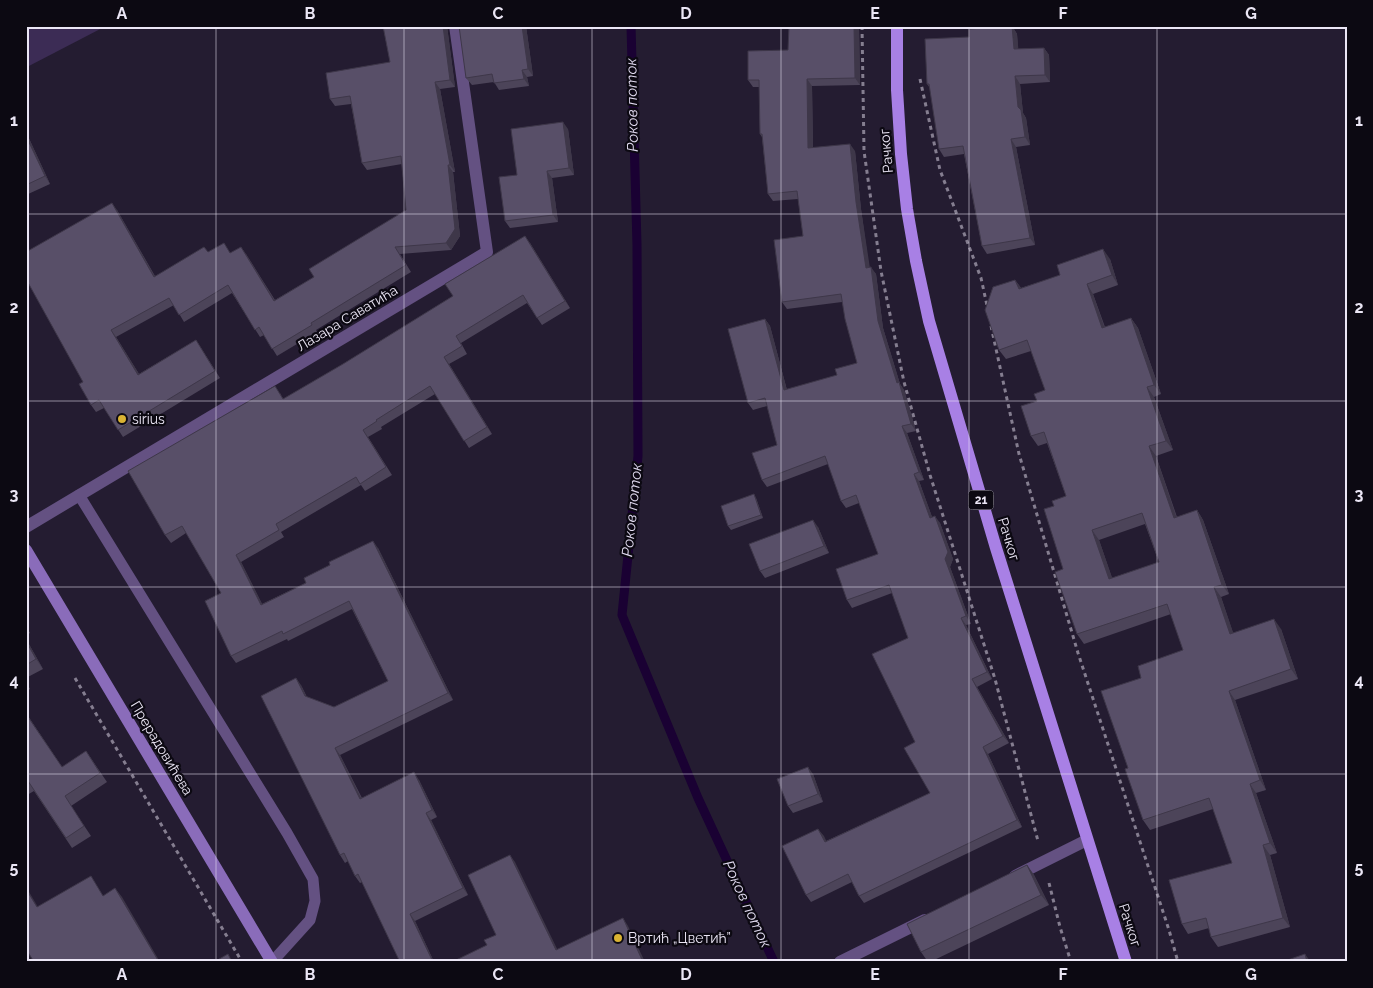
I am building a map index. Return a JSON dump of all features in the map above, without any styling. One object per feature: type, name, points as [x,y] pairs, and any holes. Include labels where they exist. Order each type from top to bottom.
[{"type":"main road","name":"Рачког","points":[[897,26],[897,90],[901,154],[914,252],[929,321],[990,529],[1126,962]]},
{"type":"main road","name":"Прерадовићева","points":[[26,550],[272,962]]},
{"type":"street","name":"Лазара Саватића","points":[[26,527],[487,252],[455,26]]},
{"type":"street","points":[[999,883],[1087,840]]},
{"type":"street","points":[[840,962],[937,914]]},
{"type":"lane","points":[[79,495],[287,833],[313,879],[315,901],[310,920],[272,962]]},
{"type":"path","points":[[862,26],[864,151],[881,271],[904,382],[930,475],[995,679],[1060,927],[1071,962]]},
{"type":"path","points":[[918,72],[940,170],[981,278],[989,315]]},
{"type":"path","points":[[991,324],[1019,454],[1078,653],[1178,962]]},
{"type":"path","points":[[73,674],[242,962]]},
{"type":"shaded area","points":[[26,26],[106,26],[27,67]]},
{"type":"building","points":[[383,26],[443,26],[450,80],[435,82],[450,165],[448,165],[455,229],[446,243],[395,247],[406,265],[272,349],[259,327],[255,330],[228,285],[179,315],[169,298],[111,330],[138,375],[196,340],[215,371],[118,430],[99,400],[91,405],[79,384],[83,382],[26,279],[26,252],[112,203],[154,277],[204,247],[208,252],[224,243],[230,253],[241,247],[274,301],[314,277],[309,269],[406,210],[401,156],[362,163],[350,96],[330,99],[326,73],[390,62]]},
{"type":"building","points":[[459,26],[522,26],[528,69],[522,70],[524,79],[494,83],[492,74],[466,78]]},
{"type":"building","points":[[789,26],[854,26],[855,78],[807,79],[808,148],[850,144],[866,268],[871,267],[878,321],[911,424],[902,426],[919,472],[914,474],[930,518],[935,516],[948,552],[945,559],[966,616],[961,618],[987,672],[972,679],[1003,736],[983,747],[1017,820],[859,896],[848,874],[806,895],[782,846],[818,829],[825,842],[930,793],[904,748],[915,742],[872,654],[908,638],[889,585],[847,600],[836,569],[878,554],[856,495],[841,501],[825,456],[762,480],[752,453],[777,445],[765,398],[748,403],[728,329],[765,319],[784,390],[837,375],[835,369],[857,363],[845,319],[841,294],[782,302],[774,240],[803,236],[797,191],[768,194],[762,134],[760,134],[759,80],[748,80],[748,51],[788,50]]},
{"type":"building","points":[[1012,26],[1014,49],[1044,48],[1045,75],[1015,76],[1018,107],[1021,110],[1025,137],[1011,139],[1030,238],[982,246],[963,146],[939,149],[929,84],[927,84],[925,39],[969,37],[969,29]]},
{"type":"building","points":[[563,122],[569,168],[547,171],[553,215],[505,221],[499,177],[517,175],[511,129]]},
{"type":"building","points":[[26,136],[45,176],[26,185]]},
{"type":"building","points":[[525,236],[565,301],[537,318],[523,295],[456,336],[462,346],[444,357],[487,427],[464,441],[430,386],[363,430],[386,467],[360,484],[356,477],[276,524],[279,530],[236,555],[261,605],[306,583],[304,578],[330,565],[329,562],[373,541],[448,693],[335,748],[360,799],[414,772],[432,810],[426,813],[463,888],[410,914],[433,962],[400,962],[358,874],[355,876],[344,853],[340,855],[261,696],[296,678],[305,696],[334,707],[388,681],[349,601],[283,634],[282,631],[231,656],[205,601],[221,593],[182,526],[165,535],[128,471],[275,386],[283,399],[343,364],[453,296],[445,284]]},
{"type":"building","points":[[1103,249],[1112,275],[1087,284],[1102,328],[1131,318],[1154,385],[1147,387],[1166,441],[1149,446],[1174,518],[1197,510],[1222,585],[1214,587],[1230,634],[1274,619],[1291,669],[1229,691],[1260,780],[1250,784],[1270,843],[1263,845],[1283,918],[1211,937],[1206,918],[1182,924],[1169,880],[1232,863],[1209,798],[1143,820],[1125,769],[1128,768],[1101,691],[1141,678],[1138,666],[1183,650],[1167,604],[1077,634],[1055,572],[1063,569],[1044,509],[1054,506],[1052,501],[1066,496],[1044,432],[1031,436],[1021,406],[1037,401],[1034,394],[1045,390],[1027,340],[999,350],[985,310],[993,287],[1015,280],[1019,289],[1060,275],[1057,265]],"holes":[[[1142,513],[1159,562],[1109,579],[1092,530]]]},
{"type":"building","points":[[754,494],[761,515],[728,526],[721,506]]},
{"type":"building","points":[[813,520],[824,546],[760,571],[749,544]]},
{"type":"building","points":[[26,641],[36,659],[26,665]]},
{"type":"building","points":[[26,714],[62,767],[86,751],[100,773],[65,796],[84,826],[66,838],[28,781],[26,782]]},
{"type":"building","points":[[808,767],[818,794],[788,806],[777,779]]},
{"type":"building","points":[[510,855],[556,950],[623,918],[643,962],[452,962],[487,945],[484,940],[496,935],[468,875]]},
{"type":"building","points":[[1027,865],[1041,895],[921,952],[907,924]]},
{"type":"building","points":[[91,876],[103,896],[115,888],[159,962],[34,962],[26,949],[26,889],[37,907]]},
{"type":"building","points":[[228,954],[232,962],[214,962]]},
{"type":"building","points":[[1305,954],[1307,962],[1282,962]]},
{"type":"waterway","name":"Роков поток","points":[[631,26],[637,245],[638,456],[622,615],[698,798],[774,962]]},
{"type":"place","name":"sirius","points":[[122,419]]},
{"type":"place","name":"Вртић „Цветић”","points":[[618,938]]}]
